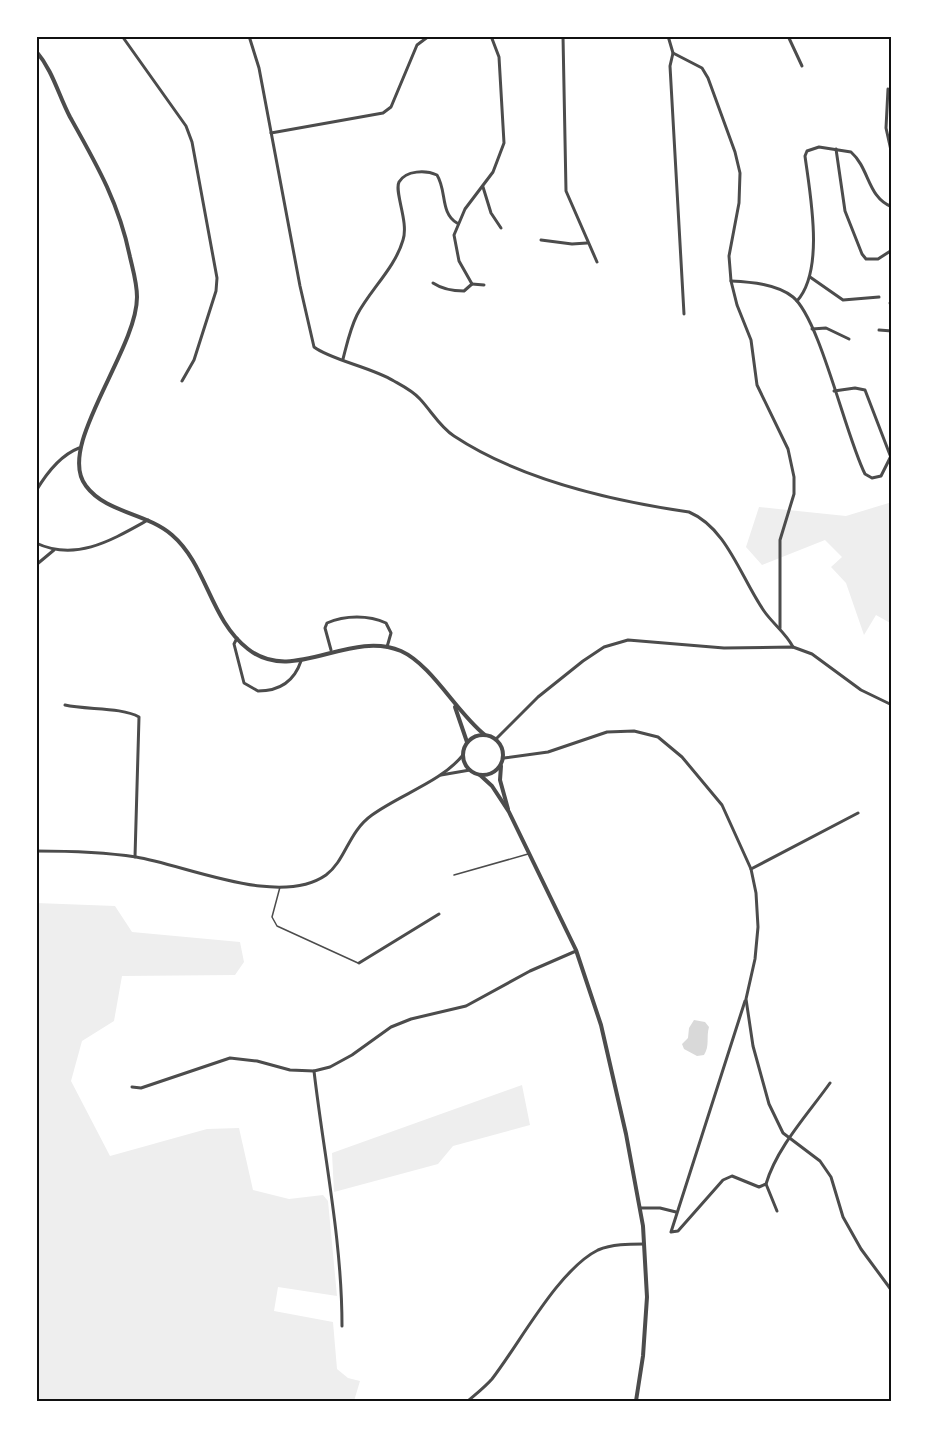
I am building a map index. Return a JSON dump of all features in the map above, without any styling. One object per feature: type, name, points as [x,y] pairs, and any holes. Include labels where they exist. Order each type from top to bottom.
[{"type":"street","points":[[122,36],[186,126],[198,171],[214,256],[216,291],[194,360],[182,381]]},
{"type":"street","points":[[249,36],[259,68],[311,339],[320,352],[364,365],[407,388],[451,434],[482,452],[593,494],[688,512],[700,517],[718,534],[759,604],[793,647]]},
{"type":"street","points":[[271,133],[383,113],[391,107],[417,45],[429,36]]},
{"type":"street","points":[[472,284],[459,261],[454,235],[457,223],[465,209],[493,172],[504,143],[499,57],[491,36]]},
{"type":"street","points":[[563,36],[566,192],[597,262]]},
{"type":"street","points":[[668,36],[673,53],[670,66],[684,314]]},
{"type":"street","points":[[788,36],[802,66]]},
{"type":"street","points":[[36,51],[52,73],[70,116],[104,175],[123,224],[136,284],[134,325],[108,385],[84,431],[79,448],[80,476],[85,486],[102,501],[162,527],[179,542],[220,617],[248,649],[268,660],[301,661],[331,650],[369,645],[402,651],[415,660],[455,706],[485,735]]},
{"type":"street","points":[[673,53],[702,68],[735,152],[741,188],[730,247],[731,280],[737,305],[751,340],[757,385],[788,449],[794,477],[795,494],[779,551],[780,630]]},
{"type":"street","points":[[888,89],[886,128],[892,155]]},
{"type":"street","points":[[797,301],[803,294],[810,277],[812,190],[805,156],[812,148],[851,152],[857,157],[874,196],[892,207]]},
{"type":"street","points":[[836,149],[845,211],[862,254],[870,261],[892,250]]},
{"type":"street","points":[[343,359],[357,316],[402,243],[405,219],[399,196],[399,181],[405,176],[418,172],[437,175],[443,188],[446,213],[457,223]]},
{"type":"street","points":[[483,187],[491,213],[501,228]]},
{"type":"street","points":[[541,240],[572,244],[588,243]]},
{"type":"street","points":[[810,277],[843,300],[879,297]]},
{"type":"street","points":[[731,280],[780,289],[797,301],[812,329],[834,391],[865,474],[872,478],[881,476],[891,455],[865,390],[855,388],[834,391]]},
{"type":"street","points":[[433,283],[459,291],[469,288],[472,284]]},
{"type":"street","points":[[472,284],[484,285]]},
{"type":"street","points":[[812,329],[826,328],[849,339]]},
{"type":"street","points":[[879,330],[892,331]]},
{"type":"street","points":[[36,491],[69,451],[79,448]]},
{"type":"street","points":[[36,543],[66,552],[96,546],[148,520]]},
{"type":"street","points":[[36,565],[54,550]]},
{"type":"street","points":[[331,650],[325,628],[327,623],[335,619],[365,617],[386,623],[391,633],[387,647]]},
{"type":"street","points":[[237,638],[234,644],[244,683],[258,691],[279,688],[290,681],[298,672],[301,661]]},
{"type":"street","points":[[496,738],[538,697],[583,661],[616,643],[639,640],[685,646],[793,647],[812,654],[861,690],[892,705]]},
{"type":"street","points":[[65,705],[85,710],[131,712],[139,717],[135,857]]},
{"type":"street","points":[[455,706],[467,743]]},
{"type":"street","points":[[504,758],[548,752],[607,732],[634,731],[658,737],[682,757],[723,805],[751,869],[756,893],[758,927],[755,959],[746,999],[670,1230],[672,1233],[678,1232],[723,1180],[732,1176],[759,1187],[766,1184]]},
{"type":"street","points":[[36,851],[135,857],[222,880],[280,886],[313,881],[327,874],[338,862],[357,827],[392,802],[440,775],[463,755],[467,743],[475,736],[485,735],[496,738],[504,750],[500,780],[509,812]]},
{"type":"street","points":[[463,755],[470,770],[492,786],[509,812],[576,950],[601,1025],[626,1134],[645,1244],[647,1274],[645,1333],[636,1401]]},
{"type":"street","points":[[480,776],[495,772],[501,766]]},
{"type":"street","points":[[440,775],[470,770]]},
{"type":"street","points":[[751,869],[858,813]]},
{"type":"street","points":[[359,963],[409,930],[439,914]]},
{"type":"street","points":[[132,1087],[141,1088],[230,1058],[257,1061],[290,1070],[314,1071],[330,1067],[352,1055],[391,1027],[411,1019],[466,1006],[530,971],[576,950]]},
{"type":"street","points":[[746,999],[753,1046],[769,1104],[783,1133],[820,1161],[831,1177],[843,1217],[861,1249],[892,1291]]},
{"type":"street","points":[[314,1071],[339,1243],[342,1275],[342,1326]]},
{"type":"street","points":[[777,1211],[766,1184],[770,1170],[830,1083]]},
{"type":"street","points":[[640,1208],[660,1208],[676,1212]]},
{"type":"street","points":[[468,1401],[491,1380],[525,1331],[581,1261],[600,1250],[617,1245],[645,1244]]},
{"type":"lane","points":[[454,875],[529,854]]},
{"type":"lane","points":[[280,886],[272,917],[277,926],[359,963]]},
{"type":"shaded area","points":[[892,502],[892,624],[876,615],[864,635],[846,583],[831,567],[842,557],[825,540],[762,565],[746,547],[759,507],[846,516]]},
{"type":"shaded area","points":[[36,903],[115,906],[132,932],[240,942],[244,962],[235,975],[122,976],[114,1021],[82,1041],[71,1081],[110,1156],[207,1129],[239,1128],[253,1190],[289,1199],[323,1195],[328,1201],[337,1296],[278,1287],[274,1311],[333,1322],[337,1369],[348,1378],[360,1381],[354,1401],[36,1401]]},
{"type":"shaded area","points":[[694,1020],[705,1022],[709,1027],[704,1055],[697,1056],[684,1049],[682,1044],[688,1038],[689,1028]]},
{"type":"shaded area","points":[[522,1085],[530,1125],[453,1146],[438,1164],[334,1192],[332,1153]]}]
